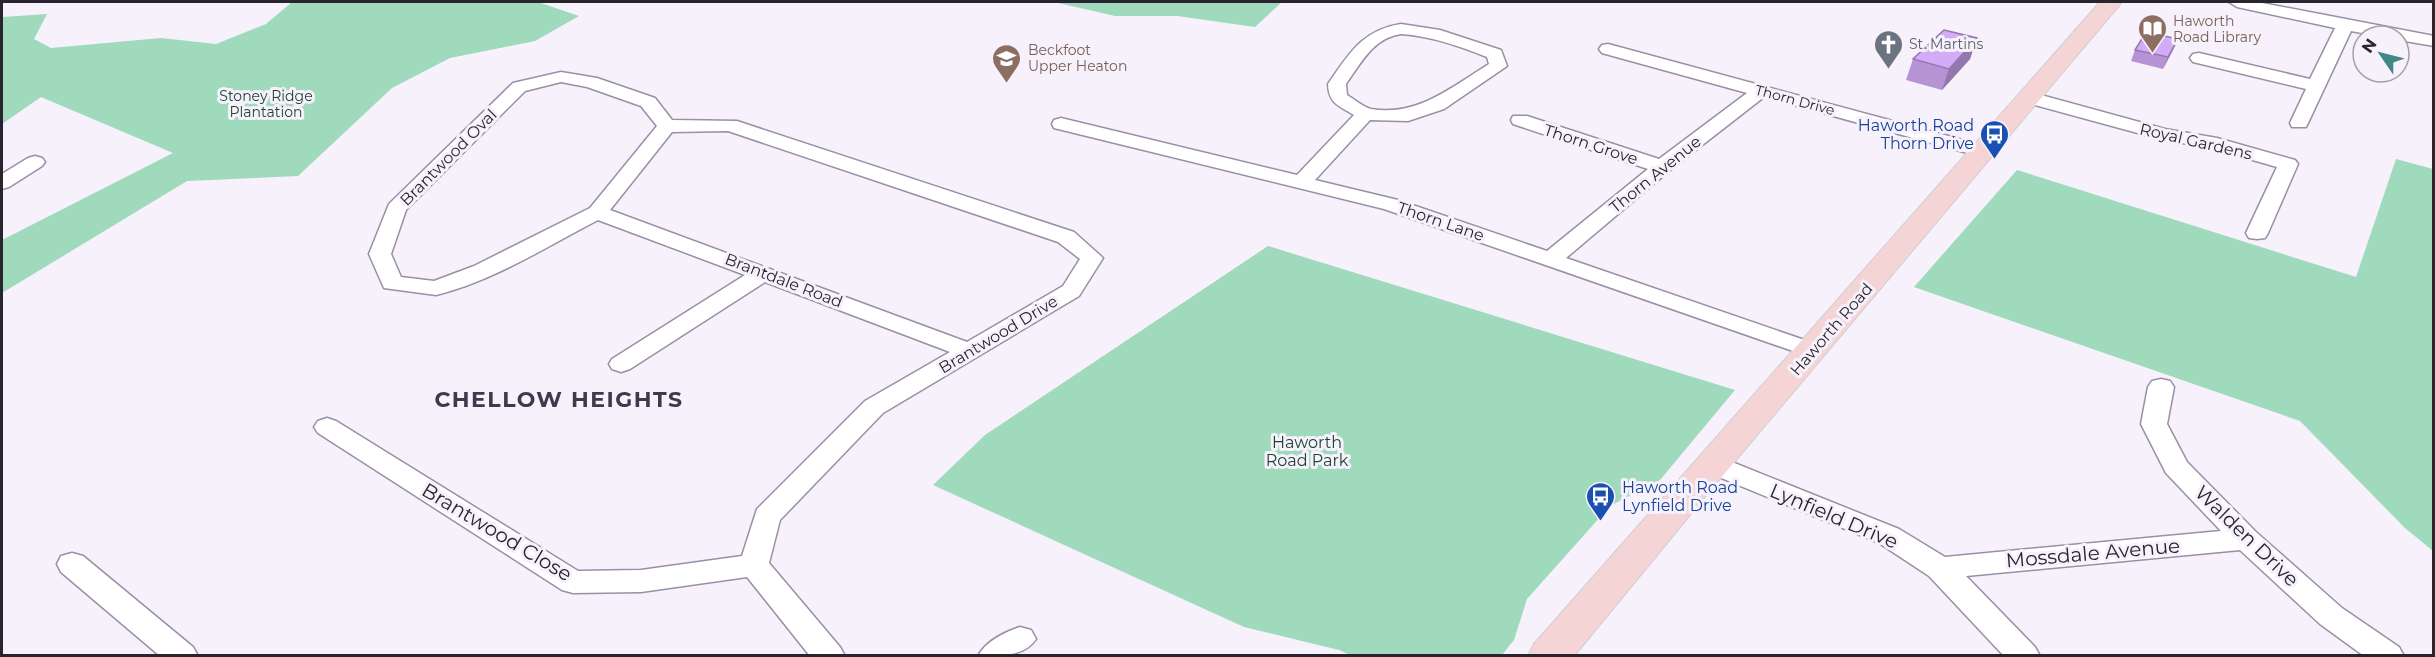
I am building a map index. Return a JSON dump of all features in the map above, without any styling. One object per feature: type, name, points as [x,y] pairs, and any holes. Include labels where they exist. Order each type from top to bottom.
[{"type":"main road","name":"Haworth Road","points":[[1549,656],[2111,2]]},
{"type":"street","points":[[2237,2],[2433,41]]},
{"type":"street","points":[[2299,123],[2345,25]]},
{"type":"street","points":[[1302,182],[1365,114],[1408,115],[1437,105],[1498,66],[1495,54],[1459,40],[1415,29],[1394,30],[1375,36],[1337,84],[1338,96],[1365,114]]},
{"type":"street","name":"Thorn Drive","points":[[1608,49],[1982,151]]},
{"type":"street","points":[[2207,56],[2315,86]]},
{"type":"street","name":"Brantwood Oval","points":[[561,77],[591,82],[648,102],[667,126],[597,212],[482,271],[436,288],[392,283],[380,254],[396,208],[519,87],[561,77]]},
{"type":"street","name":"Thorn Avenue","points":[[1551,260],[1662,167],[1761,91]]},
{"type":"street","name":"Royal Gardens","points":[[2030,98],[2163,134],[2217,144],[2288,164],[2257,233]]},
{"type":"street","name":"Thorn Grove","points":[[1520,120],[1662,167]]},
{"type":"street","name":"Thorn Lane","points":[[1061,124],[1391,204],[1813,351]]},
{"type":"street","name":"Brantwood Drive","points":[[667,126],[730,125],[1066,237],[1092,258],[1071,291],[874,407],[767,516],[754,565]]},
{"type":"street","points":[[2,183],[34,162]]},
{"type":"street","name":"Brantdale Road","points":[[597,212],[970,351]]},
{"type":"street","points":[[621,364],[764,273]]},
{"type":"street","name":"Walden Drive","points":[[2161,387],[2154,424],[2176,467],[2246,539],[2331,616],[2388,656]]},
{"type":"street","name":"Brantwood Close","points":[[327,427],[573,582],[641,581],[754,565]]},
{"type":"street","name":"Lynfield Drive","points":[[1712,464],[1889,536],[1940,568],[2024,656]]},
{"type":"street","name":"Mossdale Avenue","points":[[1940,568],[2246,539]]},
{"type":"street","points":[[72,564],[182,656]]},
{"type":"street","points":[[754,565],[829,656]]},
{"type":"street","points":[[994,656],[1020,639]]},
{"type":"green space","name":"Stoney Ridge Plantation","points":[[292,2],[538,2],[579,16],[535,41],[450,58],[392,88],[298,176],[187,181],[2,293],[2,240],[173,153],[41,97],[2,124],[2,17],[47,14],[34,39],[51,48],[161,38],[216,44],[266,24]]},
{"type":"green space","points":[[1054,2],[1282,2],[1255,27],[1177,16],[1115,16]]},
{"type":"green space","points":[[2396,159],[2433,169],[2433,551],[2405,528],[2300,421],[1914,287],[2017,170],[2356,277]]},
{"type":"green space","name":"Haworth Road Park","points":[[1268,246],[1735,390],[1660,480],[1610,506],[1527,599],[1514,640],[1502,655],[1350,655],[1339,650],[1244,627],[933,485],[985,435]]},
{"type":"building","points":[[1944,30],[1977,38],[1949,69],[1913,59]]},
{"type":"building","points":[[2146,32],[2178,39],[2168,57],[2135,50]]},
{"type":"place","name":"Haworth Road Library","points":[[2152,54]]},
{"type":"place","name":"St. Martins","points":[[1888,70]]},
{"type":"place","name":"Beckfoot Upper Heaton","points":[[1007,84]]},
{"type":"place","name":"Haworth Road Thorn Drive","points":[[1995,160]]},
{"type":"place","name":"Haworth Road Lynfield Drive","points":[[1601,522]]},
{"type":"district","name":"CHELLOW HEIGHTS","points":[[559,399]]}]
